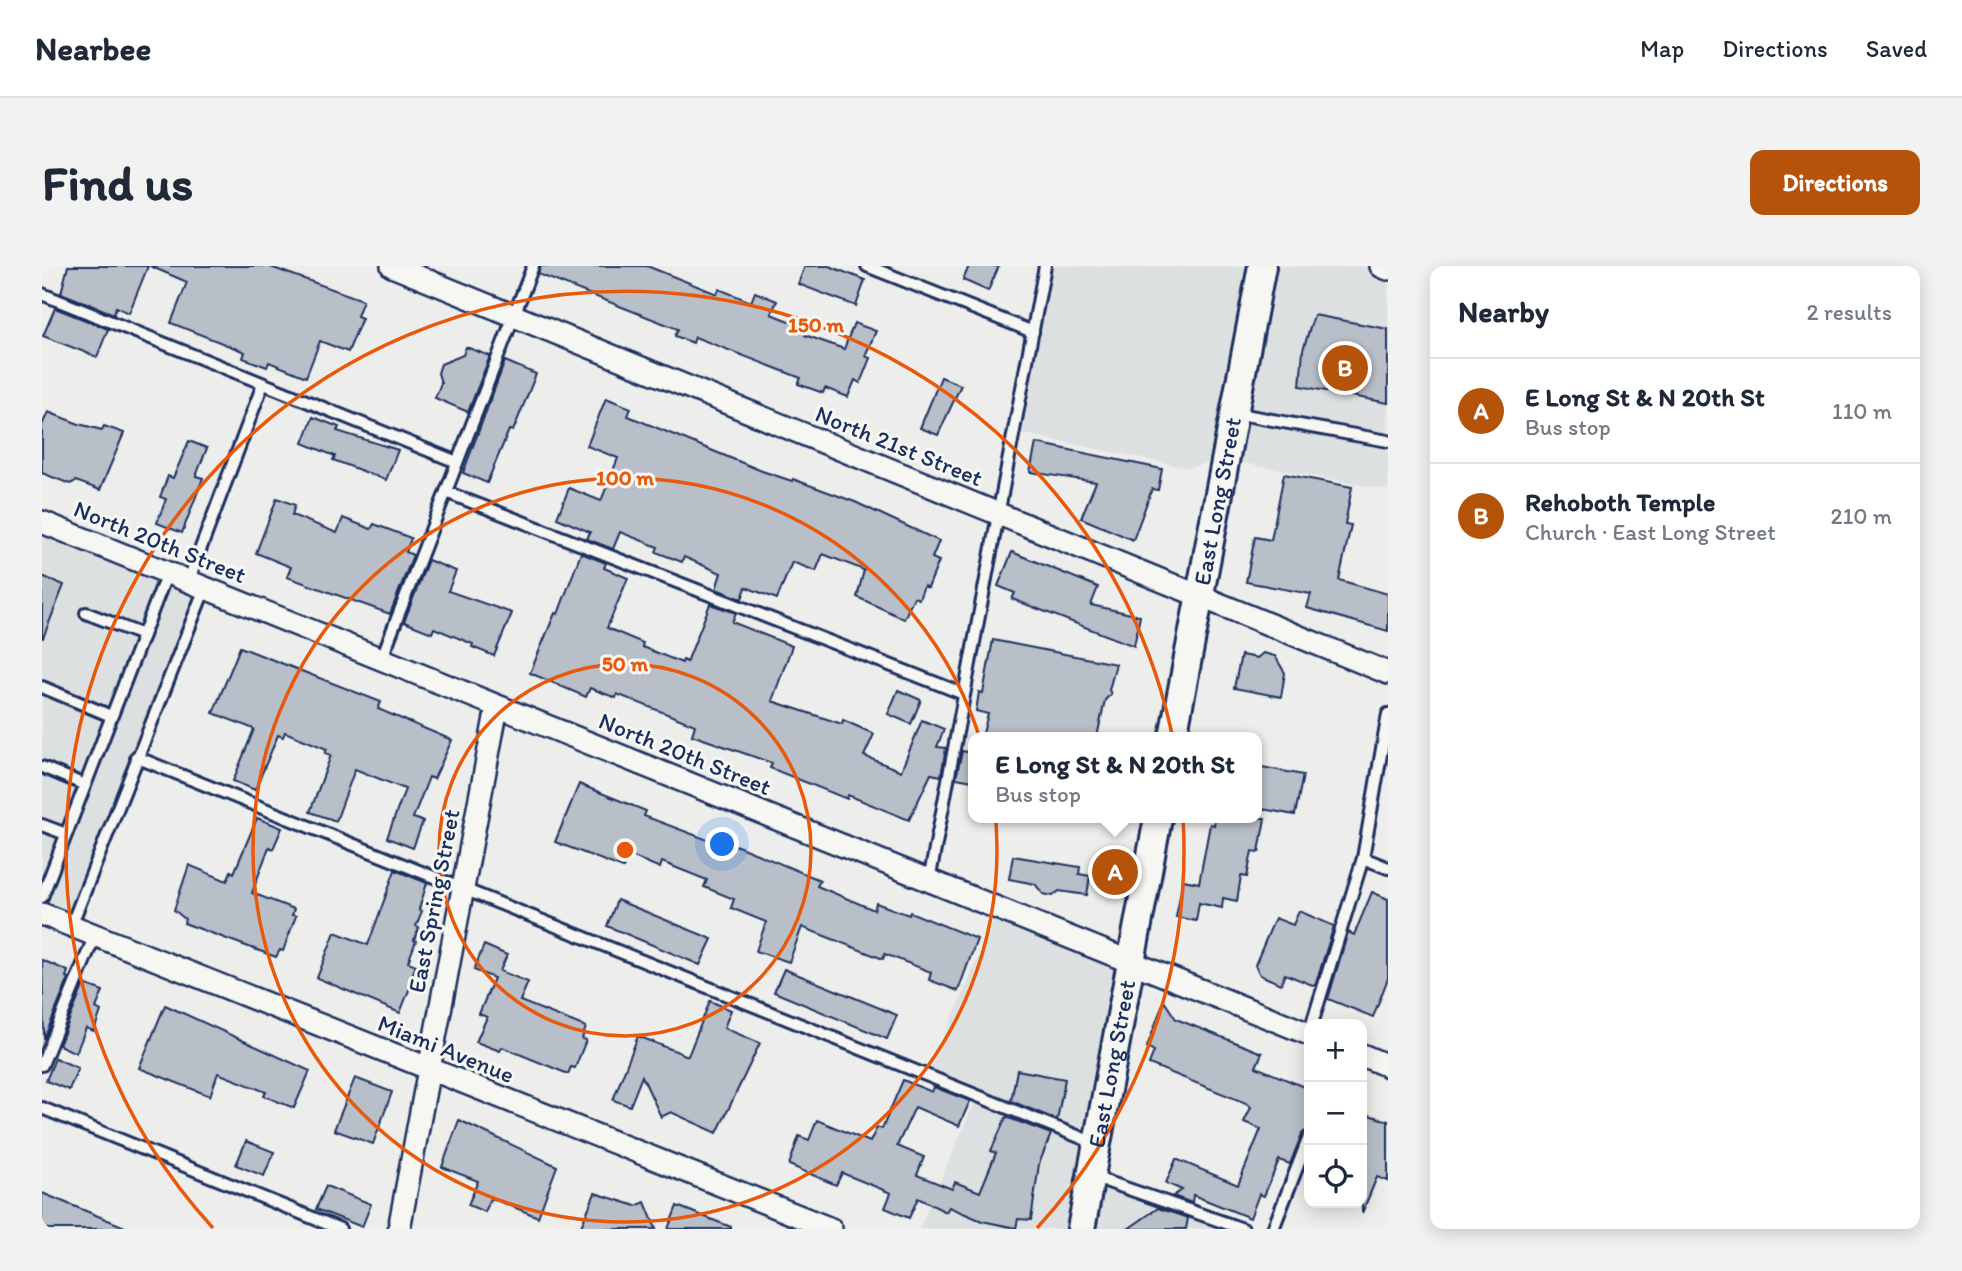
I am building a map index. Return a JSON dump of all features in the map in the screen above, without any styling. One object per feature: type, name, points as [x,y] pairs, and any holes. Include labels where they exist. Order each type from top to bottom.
[{"type":"street","name":"North 21st Street","points":[[392,266],[1388,673]]},
{"type":"street","name":"East Long Street","points":[[1173,732],[1262,266]]},
{"type":"street","points":[[1381,266],[1388,269]]},
{"type":"street","name":"North 20th Street","points":[[42,522],[1304,1032]]},
{"type":"street","name":"East Spring Street","points":[[399,1229],[497,707]]},
{"type":"street","name":"East Long Street","points":[[1081,1229],[1157,823]]},
{"type":"street","name":"Miami Avenue","points":[[42,914],[429,1071],[831,1229]]},
{"type":"street","points":[[1367,1057],[1388,1066]]},
{"type":"lane","points":[[381,660],[533,266]]},
{"type":"lane","points":[[867,266],[1033,332]]},
{"type":"lane","points":[[929,881],[1045,266]]},
{"type":"lane","points":[[42,294],[457,462]]},
{"type":"lane","points":[[71,926],[136,757],[197,585],[263,384]]},
{"type":"lane","points":[[1234,413],[1388,441]]},
{"type":"lane","points":[[446,492],[964,694]]},
{"type":"lane","points":[[42,897],[167,573]]},
{"type":"lane","points":[[86,613],[143,635]]},
{"type":"lane","points":[[42,687],[111,716]]},
{"type":"lane","points":[[1314,1019],[1363,858],[1388,714]]},
{"type":"lane","points":[[136,757],[1097,1144]]},
{"type":"lane","points":[[42,767],[85,785]]},
{"type":"lane","points":[[42,825],[66,834]]},
{"type":"lane","points":[[1363,858],[1388,868]]},
{"type":"lane","points":[[42,1065],[95,935]]},
{"type":"lane","points":[[42,1108],[340,1229]]},
{"type":"lane","points":[[1273,1229],[1306,1145]]},
{"type":"lane","points":[[1091,1176],[1243,1229]]},
{"type":"shaded area","points":[[1042,266],[1388,266],[1388,490],[1222,459],[1188,468],[1010,431]]},
{"type":"shaded area","points":[[42,520],[207,585],[71,924],[42,912]]},
{"type":"shaded area","points":[[999,909],[1125,958],[1087,1166],[1241,1229],[919,1229],[980,1090],[930,1070]]},
{"type":"building","points":[[68,266],[148,266],[129,313],[116,307],[114,314],[61,293]]},
{"type":"building","points":[[150,266],[268,266],[363,300],[357,316],[362,318],[348,352],[320,341],[306,377],[269,362],[267,367],[243,358],[245,352],[171,323],[187,282]]},
{"type":"building","points":[[541,266],[647,266],[717,294],[719,289],[751,302],[755,292],[777,301],[771,314],[807,328],[805,335],[844,349],[854,323],[876,331],[865,356],[870,358],[860,383],[855,380],[848,397],[825,388],[823,393],[798,384],[801,378],[695,337],[693,343],[675,336],[678,329],[538,274]]},
{"type":"building","points":[[805,266],[829,266],[865,280],[856,306],[798,284]]},
{"type":"building","points":[[969,266],[999,266],[988,291],[963,280]]},
{"type":"building","points":[[55,308],[108,329],[97,357],[43,336]]},
{"type":"building","points":[[1314,315],[1388,329],[1388,403],[1300,386],[1303,350]]},
{"type":"building","points":[[466,347],[490,356],[468,412],[435,398],[441,383],[438,373],[441,364],[463,355]]},
{"type":"building","points":[[505,361],[536,374],[513,431],[509,430],[487,483],[463,473]]},
{"type":"building","points":[[941,377],[961,385],[938,435],[920,428]]},
{"type":"building","points":[[606,398],[631,408],[628,416],[762,471],[792,481],[793,479],[855,502],[939,541],[932,558],[939,561],[928,588],[924,586],[919,599],[914,597],[904,619],[857,597],[864,570],[823,554],[816,571],[792,562],[777,599],[746,587],[742,599],[716,589],[721,573],[684,557],[682,562],[656,552],[658,547],[620,532],[613,549],[587,539],[590,532],[557,518],[569,488],[601,501],[618,458],[587,446]]},
{"type":"building","points":[[48,412],[79,424],[102,430],[104,426],[124,433],[100,490],[76,481],[70,484],[42,473],[42,425]]},
{"type":"building","points":[[313,417],[339,427],[337,431],[398,450],[386,480],[333,460],[335,456],[303,443]]},
{"type":"building","points":[[189,441],[207,448],[196,476],[203,478],[182,533],[157,523],[166,499],[160,497],[168,476],[173,478]]},
{"type":"building","points":[[1036,443],[1162,469],[1158,490],[1152,489],[1133,540],[1081,518],[1096,482],[1030,472]]},
{"type":"building","points":[[1284,474],[1352,487],[1345,524],[1351,525],[1339,580],[1388,594],[1388,631],[1307,608],[1311,594],[1246,582],[1255,537],[1271,540]]},
{"type":"building","points":[[277,498],[295,505],[292,515],[337,533],[343,518],[371,529],[374,524],[411,538],[406,552],[413,555],[390,614],[287,577],[291,567],[256,553]]},
{"type":"building","points":[[1012,552],[1098,587],[1091,605],[1140,616],[1134,646],[1012,599],[1015,593],[998,586]]},
{"type":"building","points":[[581,553],[606,563],[604,568],[628,578],[607,628],[643,643],[642,647],[682,663],[683,660],[687,662],[710,604],[736,613],[732,622],[792,646],[772,701],[842,724],[843,720],[874,734],[864,756],[901,771],[922,720],[944,729],[937,747],[946,748],[941,776],[931,774],[909,820],[770,768],[772,763],[692,735],[695,725],[617,694],[616,698],[590,688],[586,697],[530,673],[555,613],[558,614]]},
{"type":"building","points":[[428,560],[456,571],[448,591],[512,613],[494,656],[434,628],[432,633],[404,622]]},
{"type":"building","points":[[42,576],[64,585],[43,638],[42,638]]},
{"type":"building","points":[[993,640],[1116,664],[1109,690],[1111,694],[1105,700],[1098,732],[983,732],[988,714],[976,711],[979,692],[983,693]]},
{"type":"building","points":[[240,647],[381,702],[378,709],[452,740],[434,779],[429,777],[413,818],[423,821],[413,848],[387,838],[405,789],[355,769],[336,821],[310,812],[331,755],[325,753],[327,749],[285,732],[283,737],[278,735],[255,790],[233,781],[254,729],[213,713]]},
{"type":"building","points":[[1263,653],[1275,656],[1285,673],[1281,697],[1234,688],[1241,655],[1257,658]]},
{"type":"building","points":[[898,690],[921,700],[911,724],[888,714]]},
{"type":"building","points":[[962,751],[968,752],[968,780],[956,778]]},
{"type":"building","points":[[1262,767],[1303,775],[1295,815],[1262,809]]},
{"type":"building","points":[[579,784],[646,811],[644,816],[721,845],[723,840],[820,880],[817,886],[874,910],[876,903],[909,915],[910,912],[977,939],[958,991],[929,980],[931,972],[885,954],[883,959],[802,927],[789,962],[756,951],[766,922],[731,908],[734,899],[704,887],[707,880],[662,862],[660,868],[629,855],[623,868],[555,842]]},
{"type":"building","points":[[257,818],[282,828],[273,849],[269,847],[252,893],[294,909],[292,915],[296,916],[283,951],[280,950],[276,957],[184,923],[185,919],[174,910],[189,865],[227,881],[231,871],[234,873]]},
{"type":"building","points":[[1262,818],[1265,818],[1259,852],[1252,851],[1247,877],[1241,876],[1237,901],[1223,898],[1222,908],[1199,903],[1196,921],[1176,917],[1183,880],[1199,883],[1210,824],[1262,823]]},
{"type":"building","points":[[1013,856],[1080,867],[1079,874],[1090,876],[1087,895],[1059,891],[1053,896],[1043,894],[1035,884],[1009,879]]},
{"type":"building","points":[[395,870],[427,883],[419,909],[422,911],[416,926],[419,927],[414,940],[416,941],[408,962],[416,965],[411,979],[413,980],[400,1013],[317,978],[335,932],[368,945]]},
{"type":"building","points":[[1372,892],[1388,899],[1388,978],[1373,1017],[1328,999],[1348,932],[1354,935]]},
{"type":"building","points":[[617,900],[712,939],[700,965],[607,926]]},
{"type":"building","points":[[1299,911],[1334,926],[1315,986],[1285,974],[1281,984],[1260,975],[1255,965],[1275,918],[1293,925]]},
{"type":"building","points":[[484,945],[507,955],[500,971],[528,982],[520,1001],[586,1027],[582,1039],[586,1040],[575,1068],[571,1067],[568,1074],[502,1047],[500,1051],[476,1042],[487,1017],[479,1014],[494,978],[474,970]]},
{"type":"building","points":[[42,960],[68,971],[66,977],[69,978],[44,1039]]},
{"type":"building","points":[[784,969],[897,1015],[887,1039],[774,992]]},
{"type":"building","points":[[84,984],[103,991],[96,1008],[101,1011],[94,1031],[86,1028],[76,1053],[59,1045]]},
{"type":"building","points":[[710,1001],[731,1010],[724,1028],[760,1043],[717,1133],[671,1112],[661,1117],[642,1076],[630,1106],[613,1100],[638,1036],[688,1056]]},
{"type":"building","points":[[1164,1001],[1176,1019],[1262,1053],[1256,1067],[1304,1087],[1304,1133],[1290,1164],[1279,1160],[1264,1196],[1259,1194],[1250,1218],[1193,1195],[1192,1203],[1173,1196],[1182,1190],[1166,1183],[1176,1159],[1238,1185],[1261,1129],[1244,1122],[1251,1107],[1149,1064],[1154,1051],[1147,1047]]},
{"type":"building","points":[[165,1005],[310,1071],[294,1108],[264,1096],[266,1092],[218,1073],[210,1096],[139,1068]]},
{"type":"building","points":[[55,1058],[78,1068],[69,1090],[46,1081]]},
{"type":"building","points":[[1017,1070],[1065,1079],[1057,1120],[1011,1101]]},
{"type":"building","points":[[355,1078],[392,1092],[373,1144],[334,1130]]},
{"type":"building","points":[[903,1080],[932,1092],[934,1087],[970,1101],[959,1126],[915,1107],[897,1146],[924,1157],[917,1175],[952,1189],[955,1182],[980,1192],[996,1153],[991,1151],[1006,1117],[1051,1134],[1039,1164],[1031,1220],[1018,1219],[1016,1228],[982,1221],[949,1207],[946,1212],[918,1198],[909,1218],[885,1208],[891,1193],[842,1173],[836,1185],[789,1165],[799,1136],[809,1140],[817,1120],[870,1142],[877,1127],[882,1129]]},
{"type":"building","points":[[1367,1115],[1388,1121],[1388,1181],[1377,1177],[1367,1201]]},
{"type":"building","points":[[459,1120],[557,1166],[538,1217],[491,1198],[485,1212],[468,1205],[478,1181],[442,1167]]},
{"type":"building","points":[[246,1141],[274,1152],[264,1176],[236,1165]]},
{"type":"building","points":[[326,1186],[371,1204],[362,1227],[316,1209]]},
{"type":"building","points":[[42,1193],[125,1227],[42,1229]]},
{"type":"building","points":[[595,1193],[636,1206],[645,1202],[656,1229],[580,1229]]},
{"type":"building","points":[[677,1206],[731,1227],[731,1229],[668,1229]]},
{"type":"building","points":[[1158,1208],[1188,1218],[1186,1229],[1128,1229]]},
{"type":"place","name":"Rehoboth Temple","points":[[1345,368]]},
{"type":"place","name":"E Long St & N 20th St","points":[[1115,872]]}]
